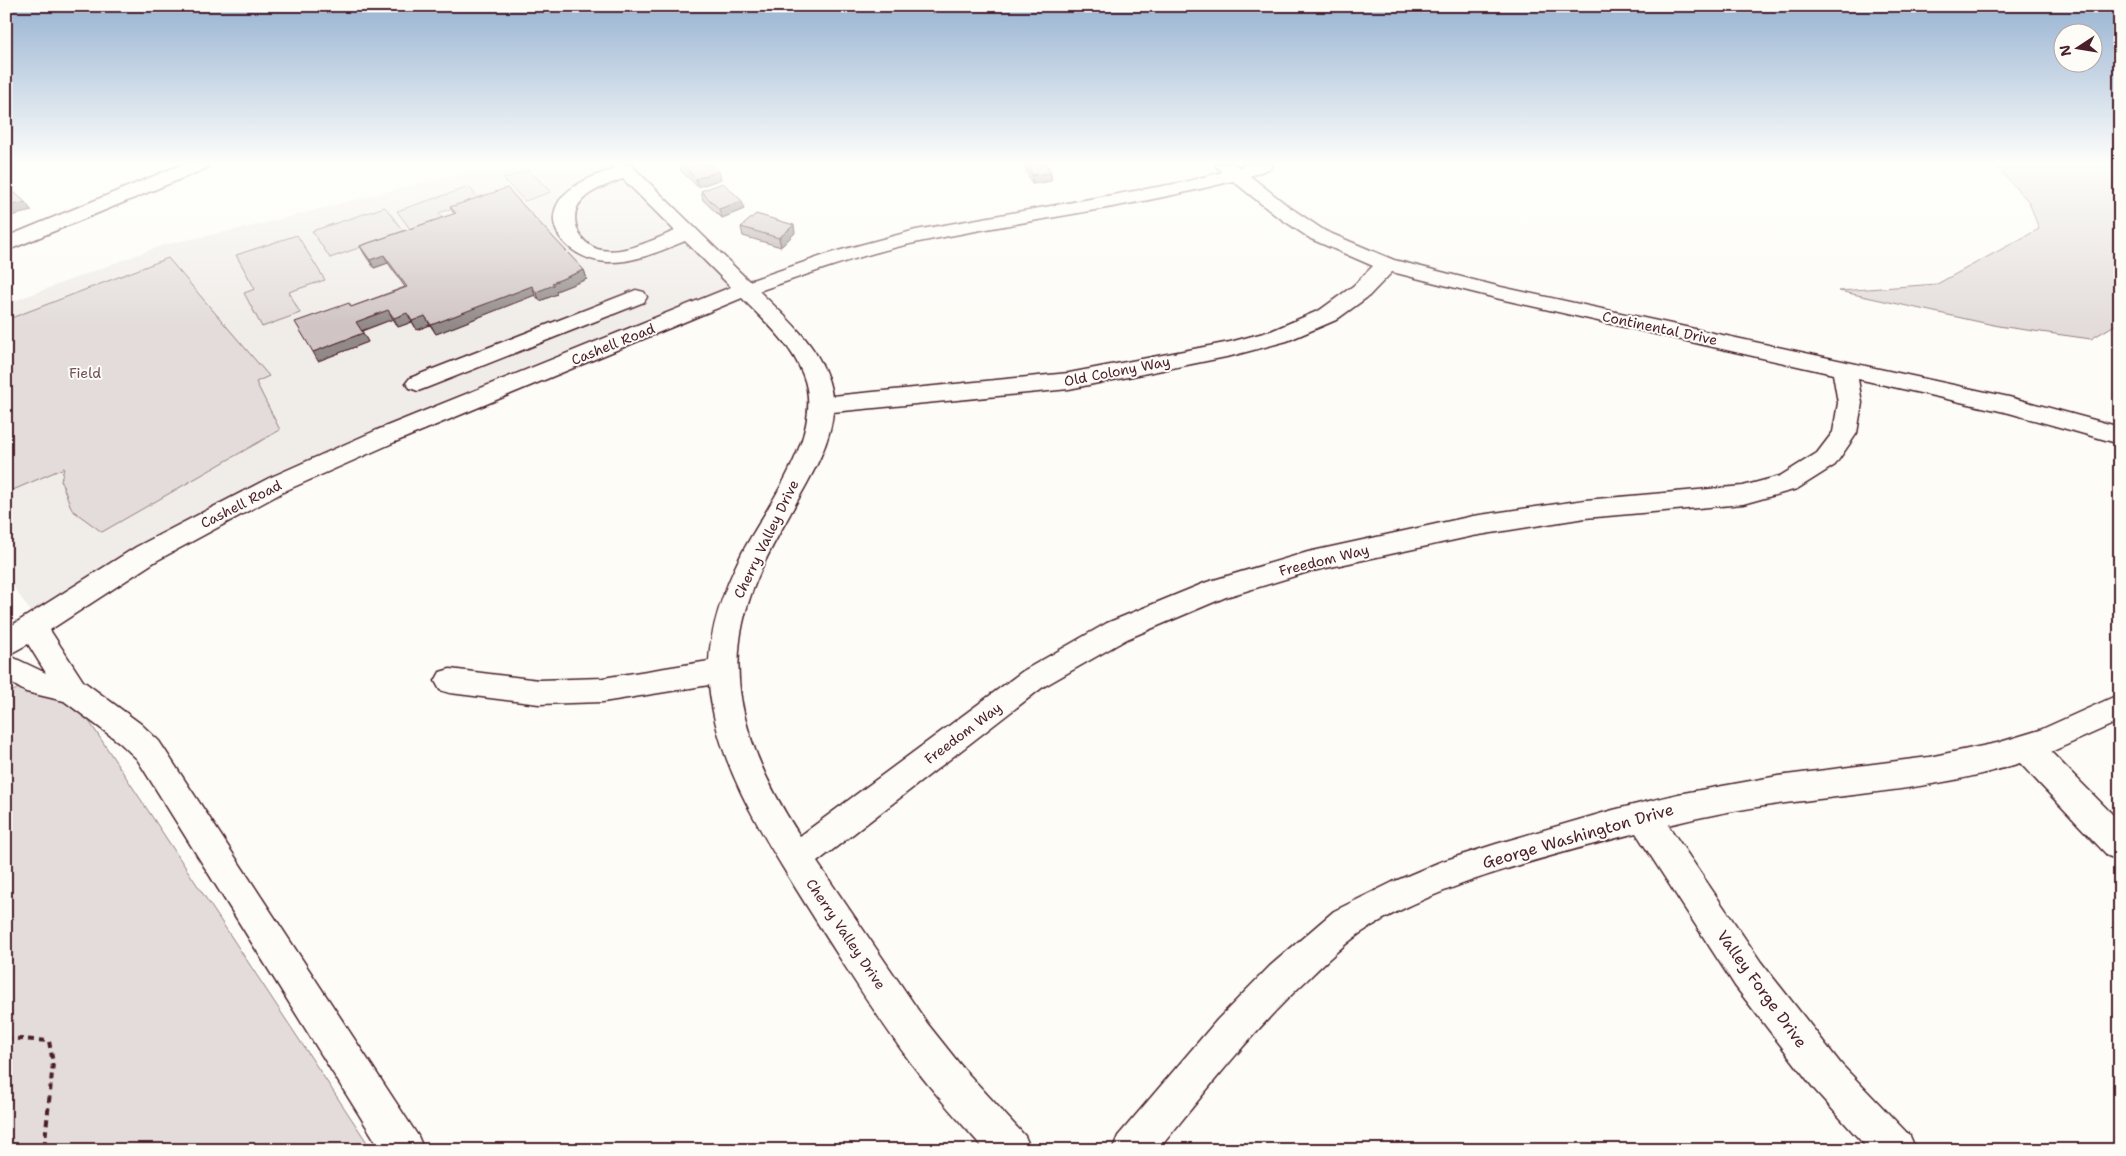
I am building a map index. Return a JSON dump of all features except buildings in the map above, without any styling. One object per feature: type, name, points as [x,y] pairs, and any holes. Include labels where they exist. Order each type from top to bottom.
[{"type":"street","points":[[6,244],[69,218]]},
{"type":"street","points":[[565,218],[564,222],[570,237],[579,247],[595,255],[622,255],[635,252],[688,233]]},
{"type":"street","name":"Cherry Valley Drive","points":[[673,218],[792,336],[805,355],[818,381],[822,405],[817,431],[805,461],[736,593],[727,633],[723,671],[727,714],[739,752],[759,795],[796,859],[915,1037],[955,1087],[1010,1150]]},
{"type":"street","name":"Cashell Road","points":[[6,644],[146,554],[278,484],[386,436],[745,289],[841,256],[916,236],[1020,218]]},
{"type":"street","name":"Continental Drive","points":[[1293,218],[1318,235],[1387,264],[1500,293],[2009,405],[2065,419],[2120,436]]},
{"type":"street","name":"Old Colony Way","points":[[822,405],[1069,380],[1231,349],[1279,336],[1328,315],[1361,290],[1387,264]]},
{"type":"street","points":[[418,383],[636,297]]},
{"type":"street","name":"Freedom Way","points":[[796,859],[1034,679],[1117,631],[1217,589],[1308,562],[1473,526],[1585,510],[1743,495],[1788,483],[1826,458],[1844,433],[1850,403],[1844,368]]},
{"type":"street","points":[[30,627],[36,632],[72,690],[130,733],[148,750],[404,1150]]},
{"type":"street","points":[[6,666],[36,683],[72,690]]},
{"type":"street","points":[[450,681],[539,692],[603,690],[723,671]]},
{"type":"street","name":"George Washington Drive","points":[[1132,1150],[1253,1007],[1292,969],[1342,926],[1393,898],[1446,874],[1548,843],[1699,804],[1774,790],[1934,769],[1978,761],[2026,748],[2094,720],[2120,706]]},
{"type":"street","points":[[2026,748],[2120,845]]},
{"type":"street","name":"Valley Forge Drive","points":[[1644,817],[1748,974],[1828,1076],[1896,1150]]},
{"type":"path","points":[[6,1038],[49,1041],[53,1063],[44,1150]]},
{"type":"shaded area","points":[[284,218],[673,218],[745,289],[386,436],[38,622],[6,576],[6,304],[163,245]]},
{"type":"green space","points":[[352,218],[393,218],[404,232],[330,258],[312,231]]},
{"type":"green space","points":[[402,218],[442,218],[410,229]]},
{"type":"green space","points":[[2035,218],[2120,218],[2120,322],[2091,339],[1998,326],[1839,291],[1937,284],[2039,229]]},
{"type":"green space","points":[[297,235],[325,280],[289,292],[300,313],[262,327],[244,293],[255,289],[236,255]]},
{"type":"green space","name":"Field","points":[[168,258],[269,376],[256,382],[280,430],[102,532],[72,510],[61,481],[64,468],[6,493],[6,320]]},
{"type":"green space","points":[[54,668],[372,1150],[6,1150],[6,695]]}]
